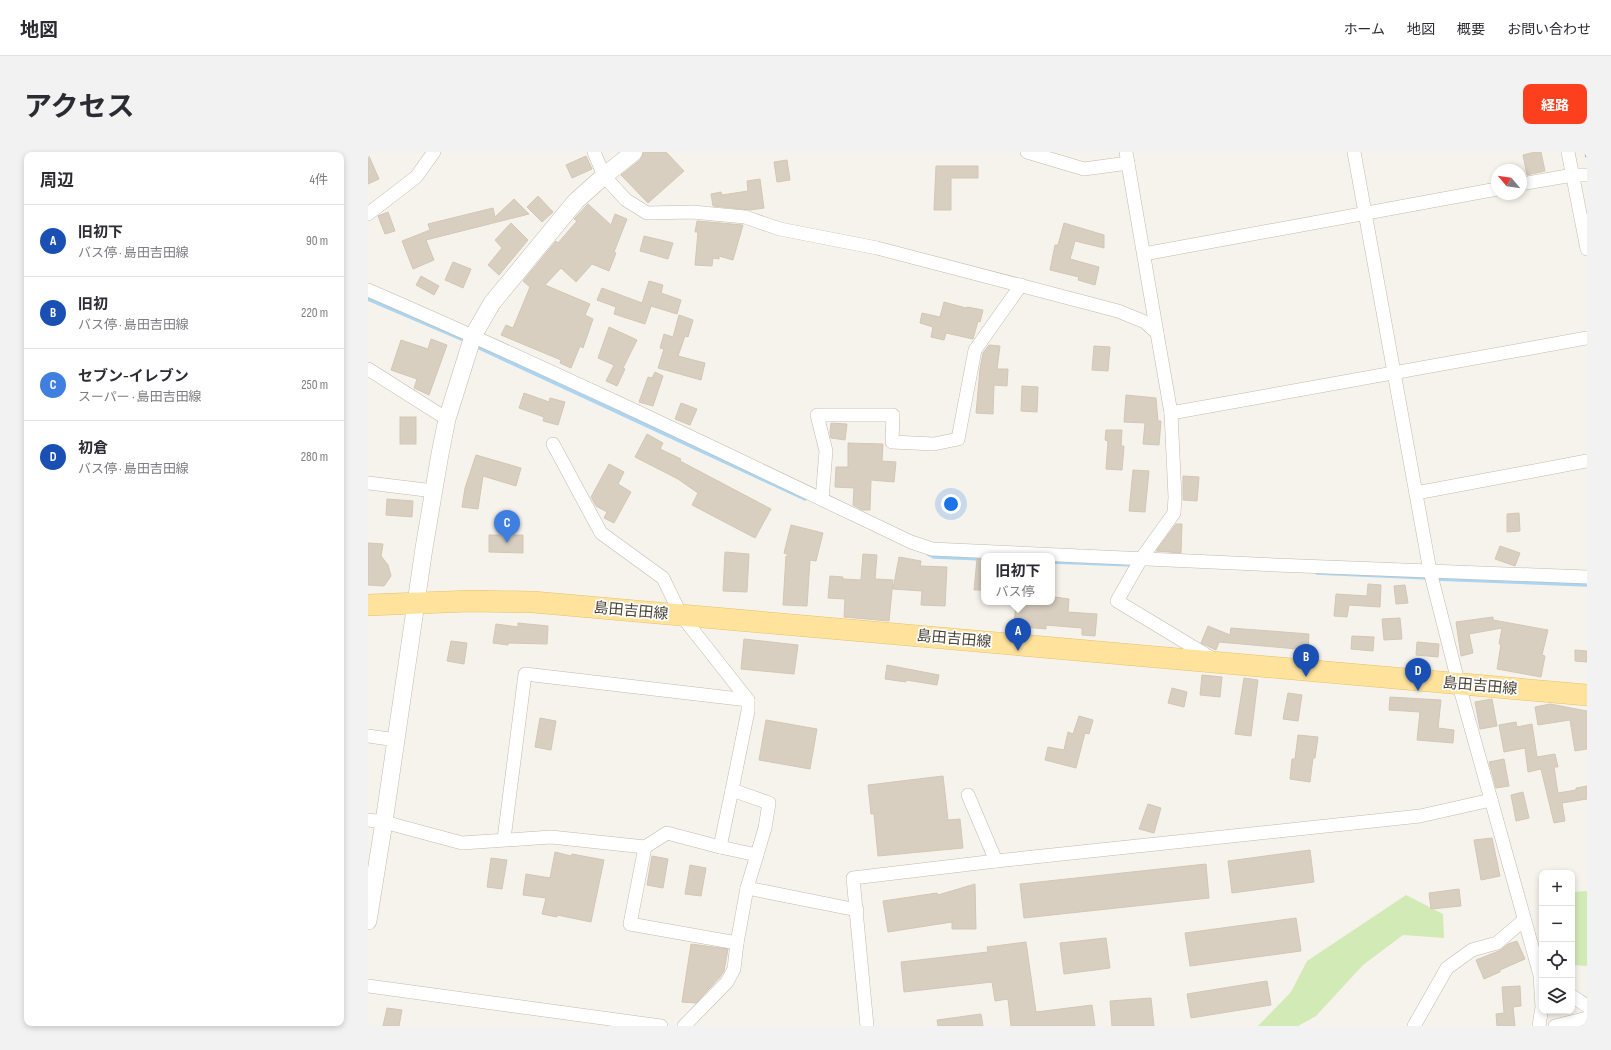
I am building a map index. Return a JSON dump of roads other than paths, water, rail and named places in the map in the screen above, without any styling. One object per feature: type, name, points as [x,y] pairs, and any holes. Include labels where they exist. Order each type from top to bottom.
[{"type":"main road","name":"島田吉田線","points":[[368,604],[470,601],[533,602],[1587,696]]},
{"type":"street","points":[[368,214],[416,177],[434,152]]},
{"type":"street","points":[[594,152],[604,176],[626,200],[647,213],[692,212],[745,217],[780,229],[877,248],[1118,310],[1145,322],[1158,333]]},
{"type":"street","points":[[368,921],[376,821],[396,740],[434,491],[447,419],[473,336],[492,303],[576,201],[634,152]]},
{"type":"street","points":[[1027,152],[1084,169],[1127,157],[1171,413],[1175,477],[1174,512],[1141,559],[1117,601],[1219,663]]},
{"type":"street","points":[[1354,152],[1430,571],[1459,685],[1540,978]]},
{"type":"street","points":[[1568,152],[1587,250]]},
{"type":"street","points":[[1527,183],[1573,175],[1587,175]]},
{"type":"street","points":[[1144,254],[1491,190]]},
{"type":"street","points":[[822,499],[826,451],[817,414],[893,415],[892,442],[934,444],[958,439],[975,350],[1021,285]]},
{"type":"street","points":[[368,290],[473,336],[911,542],[932,549],[1016,553]]},
{"type":"street","points":[[1171,413],[1587,338]]},
{"type":"street","points":[[368,369],[447,419]]},
{"type":"street","points":[[553,444],[601,533],[663,578],[681,615],[748,700],[748,711],[720,847]]},
{"type":"street","points":[[1416,493],[1587,461]]},
{"type":"street","points":[[368,483],[434,491]]},
{"type":"street","points":[[1055,555],[1587,577]]},
{"type":"street","points":[[504,839],[525,674],[748,700]]},
{"type":"street","points":[[368,736],[396,740]]},
{"type":"street","points":[[684,1026],[727,982],[734,969],[736,943],[747,888],[765,828],[769,803],[732,790]]},
{"type":"street","points":[[968,795],[996,860]]},
{"type":"street","points":[[867,1026],[853,878],[996,860],[1420,816],[1491,800]]},
{"type":"street","points":[[376,821],[462,843],[551,837],[645,847],[667,834],[757,855]]},
{"type":"street","points":[[645,847],[630,924],[736,943]]},
{"type":"street","points":[[747,888],[857,910]]},
{"type":"street","points":[[1414,1026],[1447,968],[1472,950],[1498,943],[1524,920]]},
{"type":"street","points":[[368,986],[660,1026]]},
{"type":"street","points":[[1575,998],[1587,1006]]},
{"type":"street","points":[[1539,1026],[1541,1014]]},
{"type":"street","points":[[1555,1026],[1587,1018]]},
{"type":"waterway","points":[[368,299],[466,341]]},
{"type":"waterway","points":[[475,346],[805,499]]},
{"type":"waterway","points":[[928,554],[934,557],[981,559]]},
{"type":"waterway","points":[[1055,562],[1135,565]]},
{"type":"waterway","points":[[1317,573],[1429,578]]},
{"type":"waterway","points":[[1435,579],[1587,585]]},
{"type":"railway","points":[[1586,152],[1587,159]]},
{"type":"place","name":"セブン-イレブン","points":[[507,543]]},
{"type":"place","name":"旧初下","points":[[1018,651]]},
{"type":"place","name":"旧初","points":[[1306,677]]},
{"type":"place","name":"初倉","points":[[1418,691]]}]
